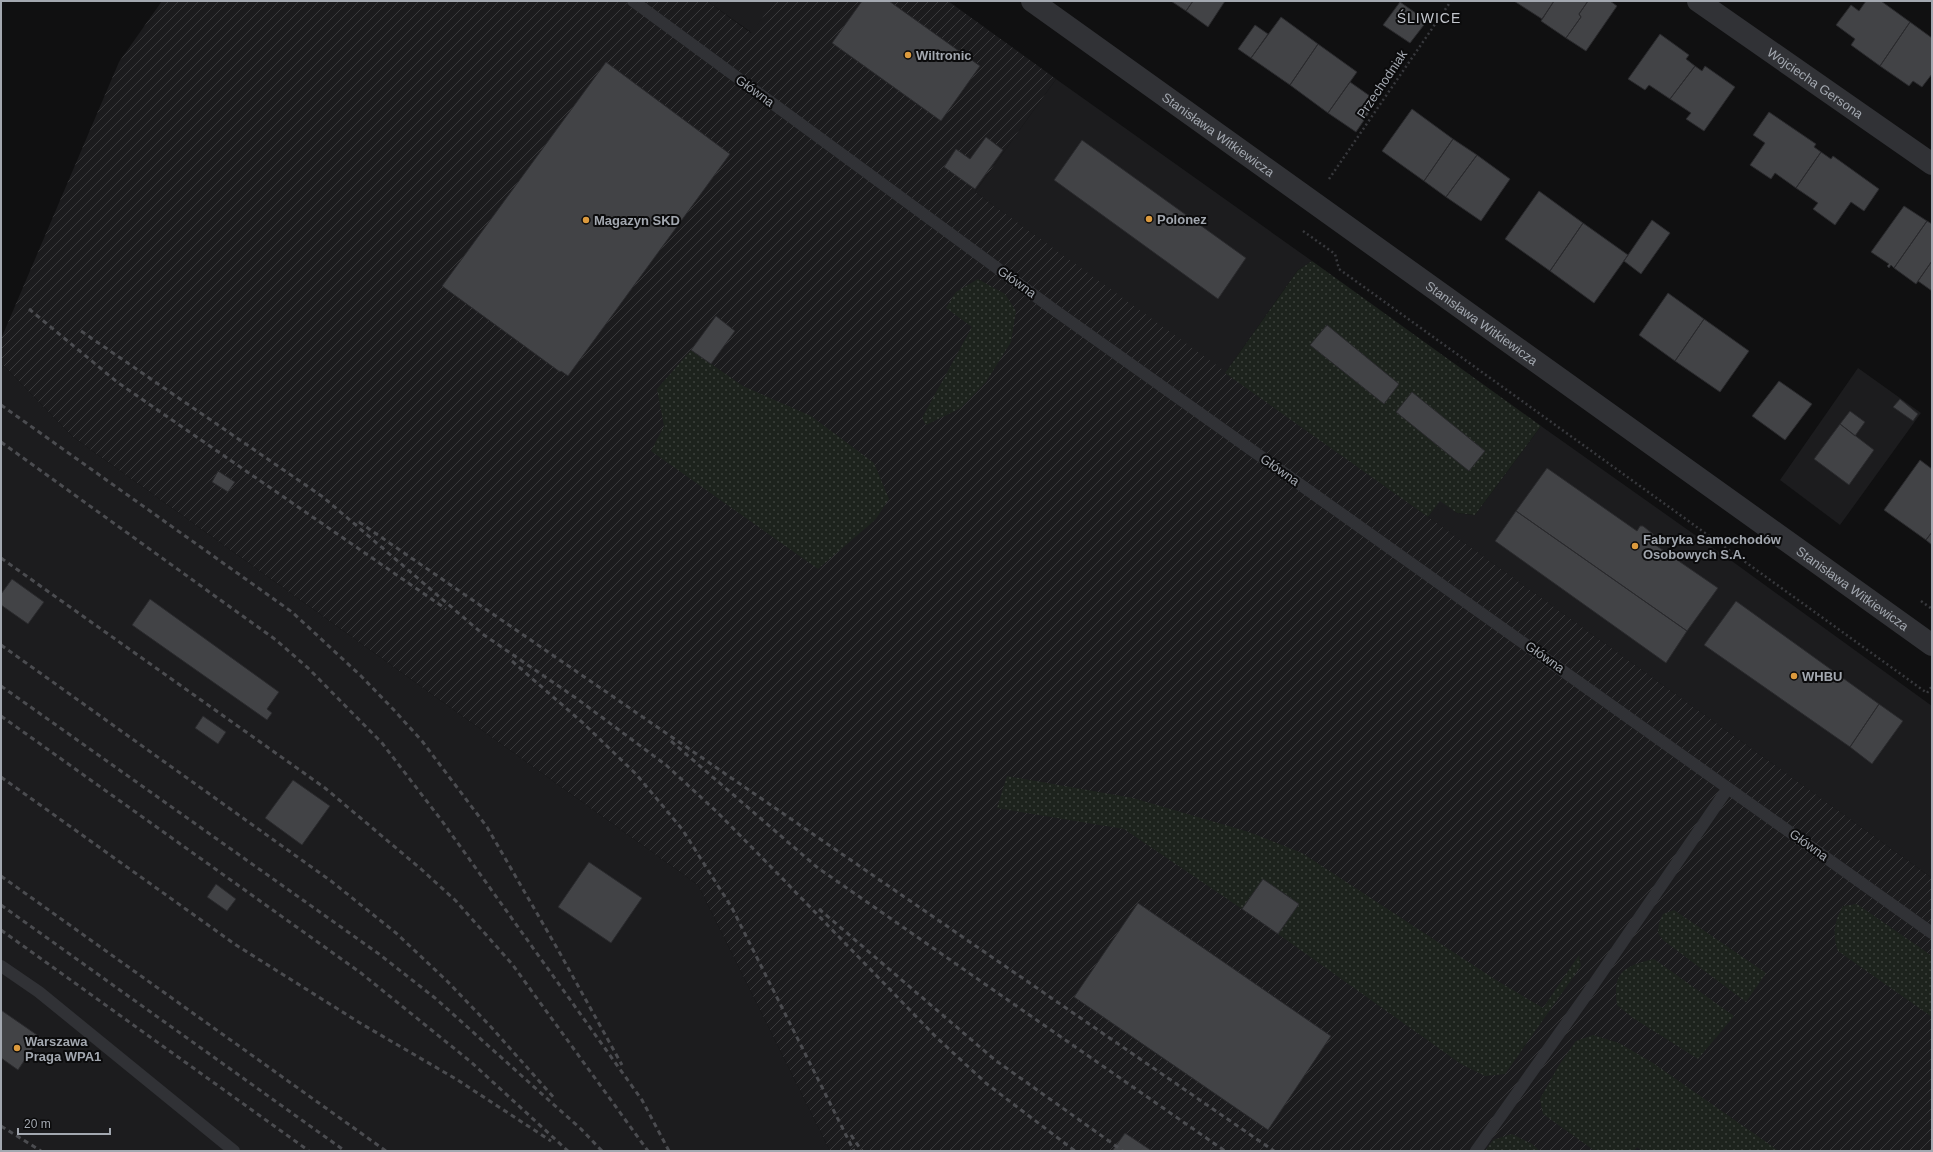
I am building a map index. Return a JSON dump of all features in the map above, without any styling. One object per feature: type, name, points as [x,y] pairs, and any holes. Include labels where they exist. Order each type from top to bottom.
[{"type":"street","name":"Stanisława Witkiewicza","points":[[1032,1],[1932,645]]},
{"type":"street","name":"Wojciecha Gersona","points":[[1698,1],[1932,164]]},
{"type":"lane","name":"Główna","points":[[633,1],[1053,308],[1932,933]]},
{"type":"lane","points":[[1476,1151],[1585,997],[1728,788]]},
{"type":"lane","points":[[1,966],[39,992],[234,1151]]},
{"type":"path","name":"Przechodniak","points":[[1329,179],[1451,1]]},
{"type":"path","points":[[1298,228],[1334,254],[1340,269],[1587,449],[1927,693],[1932,686]]},
{"type":"shaded area","points":[[162,1],[707,1],[751,33],[775,1],[948,1],[1056,79],[975,192],[1932,878],[1932,1151],[830,1151],[698,885],[73,437],[1,363],[1,339],[119,62]]},
{"type":"shaded area","points":[[707,1],[775,1],[752,33]]},
{"type":"shaded area","points":[[1056,79],[1312,261],[1298,270],[1225,373],[975,192]]},
{"type":"shaded area","points":[[1312,261],[1541,426],[1475,515],[1457,513],[1440,501],[1428,517],[1225,373],[1298,270]]},
{"type":"shaded area","points":[[978,279],[1005,294],[1016,311],[1011,342],[986,382],[961,408],[926,425],[922,418],[972,327],[946,308],[956,292]]},
{"type":"shaded area","points":[[691,350],[743,386],[811,416],[874,463],[889,499],[875,520],[818,569],[651,451],[664,426],[657,389]]},
{"type":"shaded area","points":[[1,363],[73,437],[698,885],[830,1151],[1,1151]]},
{"type":"shaded area","points":[[1858,368],[1921,413],[1840,525],[1780,480]]},
{"type":"shaded area","points":[[1541,426],[1736,564],[1932,706],[1932,878],[1428,517],[1440,500],[1457,513],[1475,515]]},
{"type":"shaded area","points":[[1007,776],[1133,798],[1249,832],[1302,853],[1496,980],[1543,1008],[1579,955],[1581,966],[1505,1074],[1485,1076],[1461,1064],[1278,934],[1299,904],[1263,880],[1242,909],[1124,829],[997,808]]},
{"type":"shaded area","points":[[1857,904],[1932,956],[1932,1017],[1838,951],[1835,939],[1835,928],[1838,917],[1843,906]]},
{"type":"shaded area","points":[[1674,910],[1766,973],[1746,1002],[1663,940],[1658,933],[1659,923],[1663,914]]},
{"type":"shaded area","points":[[1654,959],[1734,1016],[1698,1059],[1633,1018],[1617,1005],[1617,984],[1619,977],[1623,972],[1635,964]]},
{"type":"shaded area","points":[[1593,1035],[1619,1043],[1653,1063],[1779,1151],[1643,1151],[1637,1147],[1634,1151],[1595,1151],[1543,1114],[1540,1099],[1559,1065],[1576,1041]]},
{"type":"shaded area","points":[[1512,1134],[1532,1144],[1540,1151],[1485,1151],[1493,1140]]},
{"type":"building","points":[[862,1],[889,1],[980,66],[941,121],[832,43]]},
{"type":"building","points":[[1171,1],[1193,1],[1186,11]]},
{"type":"building","points":[[1193,1],[1225,1],[1208,27],[1186,11]]},
{"type":"building","points":[[1514,1],[1554,1],[1542,19]]},
{"type":"building","points":[[1554,1],[1588,1],[1579,14],[1581,17],[1566,38],[1541,21]]},
{"type":"building","points":[[1588,1],[1610,1],[1617,6],[1586,51],[1566,38],[1581,17],[1579,14]]},
{"type":"building","points":[[1866,1],[1881,1],[1910,22],[1880,66],[1851,45],[1855,39],[1836,25],[1851,5],[1859,11]]},
{"type":"building","points":[[1400,2],[1427,21],[1410,43],[1383,25]]},
{"type":"building","points":[[1281,17],[1318,44],[1290,85],[1251,58]]},
{"type":"building","points":[[1910,22],[1932,38],[1932,74],[1922,87],[1913,81],[1909,86],[1880,66]]},
{"type":"building","points":[[1255,25],[1268,34],[1251,58],[1238,49]]},
{"type":"building","points":[[1660,34],[1689,55],[1686,59],[1695,66],[1670,99],[1649,85],[1645,90],[1628,79]]},
{"type":"building","points":[[1318,44],[1357,72],[1328,113],[1290,85]]},
{"type":"building","name":"Magazyn SKD","points":[[606,62],[730,154],[568,376],[561,371],[560,372],[442,286]]},
{"type":"building","points":[[1695,66],[1702,71],[1705,66],[1735,87],[1704,131],[1686,119],[1691,113],[1670,99]]},
{"type":"building","points":[[1350,82],[1377,101],[1356,132],[1328,113]]},
{"type":"building","points":[[1412,109],[1453,139],[1424,181],[1382,151]]},
{"type":"building","points":[[1769,112],[1816,144],[1814,147],[1821,152],[1796,188],[1775,173],[1771,179],[1750,165],[1765,143],[1753,135]]},
{"type":"building","points":[[986,137],[1003,150],[975,189],[944,167],[956,149],[970,159]]},
{"type":"building","points":[[1453,139],[1477,155],[1446,197],[1424,181]]},
{"type":"building","points":[[1082,140],[1246,258],[1218,299],[1054,180]]},
{"type":"building","points":[[1821,152],[1831,159],[1833,156],[1879,189],[1864,211],[1851,202],[1835,225],[1813,209],[1818,203],[1796,188]]},
{"type":"building","points":[[1477,155],[1510,179],[1481,221],[1446,197]]},
{"type":"building","points":[[1539,191],[1583,223],[1550,271],[1505,239]]},
{"type":"building","points":[[1904,206],[1927,221],[1894,268],[1891,265],[1889,268],[1887,266],[1889,264],[1871,252]]},
{"type":"building","points":[[1652,220],[1670,233],[1641,274],[1624,261]]},
{"type":"building","points":[[1927,221],[1932,224],[1932,261],[1916,284],[1894,268]]},
{"type":"building","points":[[1583,223],[1628,255],[1594,303],[1550,271]]},
{"type":"building","points":[[1932,261],[1932,291],[1918,281]]},
{"type":"building","points":[[1668,293],[1704,319],[1675,361],[1639,335]]},
{"type":"building","points":[[716,316],[735,331],[711,364],[691,350]]},
{"type":"building","points":[[1704,319],[1749,351],[1720,392],[1675,361]]},
{"type":"building","points":[[1327,325],[1399,384],[1384,404],[1310,345]]},
{"type":"building","points":[[1779,381],[1812,404],[1785,440],[1752,416]]},
{"type":"building","points":[[1412,392],[1485,451],[1469,471],[1396,412]]},
{"type":"building","points":[[1900,399],[1918,414],[1913,421],[1893,407]]},
{"type":"building","points":[[1850,411],[1865,422],[1855,436],[1840,424]]},
{"type":"building","points":[[1840,424],[1874,450],[1849,485],[1814,459]]},
{"type":"building","points":[[1920,460],[1932,469],[1932,532],[1926,540],[1884,510]]},
{"type":"building","points":[[1547,468],[1637,531],[1640,526],[1643,526],[1653,534],[1654,538],[1651,542],[1718,588],[1687,631],[1516,511]]},
{"type":"building","points":[[218,471],[235,482],[228,492],[212,482]]},
{"type":"building","points":[[1516,511],[1687,631],[1666,663],[1495,541]]},
{"type":"building","points":[[1932,532],[1932,545],[1926,540]]},
{"type":"building","points":[[12,579],[44,602],[28,624],[1,605],[1,594]]},
{"type":"building","points":[[150,599],[279,692],[267,709],[272,713],[267,720],[132,625]]},
{"type":"building","points":[[1736,601],[1879,704],[1850,747],[1704,645]]},
{"type":"building","points":[[1879,704],[1903,721],[1872,764],[1850,747]]},
{"type":"building","points":[[203,716],[226,732],[218,744],[195,728]]},
{"type":"building","points":[[293,780],[330,806],[302,845],[265,818]]},
{"type":"building","points":[[589,862],[642,898],[611,943],[558,907]]},
{"type":"building","points":[[1263,879],[1299,904],[1278,934],[1242,909]]},
{"type":"building","points":[[216,884],[236,899],[227,911],[207,897]]},
{"type":"building","points":[[1138,903],[1331,1036],[1268,1130],[1074,997]]},
{"type":"building","name":"Warszawa Praga WPA1","points":[[1,1010],[40,1037],[18,1070],[1,1058]]},
{"type":"building","points":[[1125,1133],[1152,1151],[1112,1151]]},
{"type":"railway","points":[[29,309],[117,382],[446,609]]},
{"type":"railway","points":[[81,331],[323,497],[484,635],[576,698],[666,765],[718,813],[936,1037],[987,1084],[1075,1151]]},
{"type":"railway","points":[[1,405],[292,612],[361,676],[393,709],[422,741],[487,827],[622,1065]]},
{"type":"railway","points":[[1,442],[276,640],[308,668],[382,743],[442,821],[642,1100],[669,1151]]},
{"type":"railway","points":[[359,522],[1274,1151]]},
{"type":"railway","points":[[1,558],[325,788],[421,869],[456,901],[512,964],[648,1151]]},
{"type":"railway","points":[[1,645],[331,881],[396,933],[447,981],[492,1028],[555,1099]]},
{"type":"railway","points":[[512,661],[583,723],[636,774],[682,829],[732,908],[854,1151]]},
{"type":"railway","points":[[1,686],[379,954],[435,998],[581,1129],[602,1151]]},
{"type":"railway","points":[[1,716],[361,973],[471,1062],[568,1151]]},
{"type":"railway","points":[[671,741],[818,868],[1225,1151]]},
{"type":"railway","points":[[1,777],[236,945],[360,1023],[456,1079],[551,1141]]},
{"type":"railway","points":[[1,876],[386,1151]]},
{"type":"railway","points":[[1,905],[345,1151]]},
{"type":"railway","points":[[819,909],[995,1060],[1123,1151]]},
{"type":"railway","points":[[1,930],[309,1151]]},
{"type":"railway","points":[[1,1126],[41,1151]]},
{"type":"railway","points":[[851,1135],[862,1151]]},
{"type":"place","name":"Wiltronic","points":[[908,55]]},
{"type":"place","name":"Polonez","points":[[1149,219]]},
{"type":"place","name":"Magazyn SKD","points":[[586,220]]},
{"type":"place","name":"Fabryka Samochodów Osobowych S.A.","points":[[1635,546]]},
{"type":"place","name":"WHBU","points":[[1794,676]]},
{"type":"place","name":"Warszawa Praga WPA1","points":[[17,1048]]},
{"type":"district","name":"ŚLIWICE","points":[[1429,18]]}]
